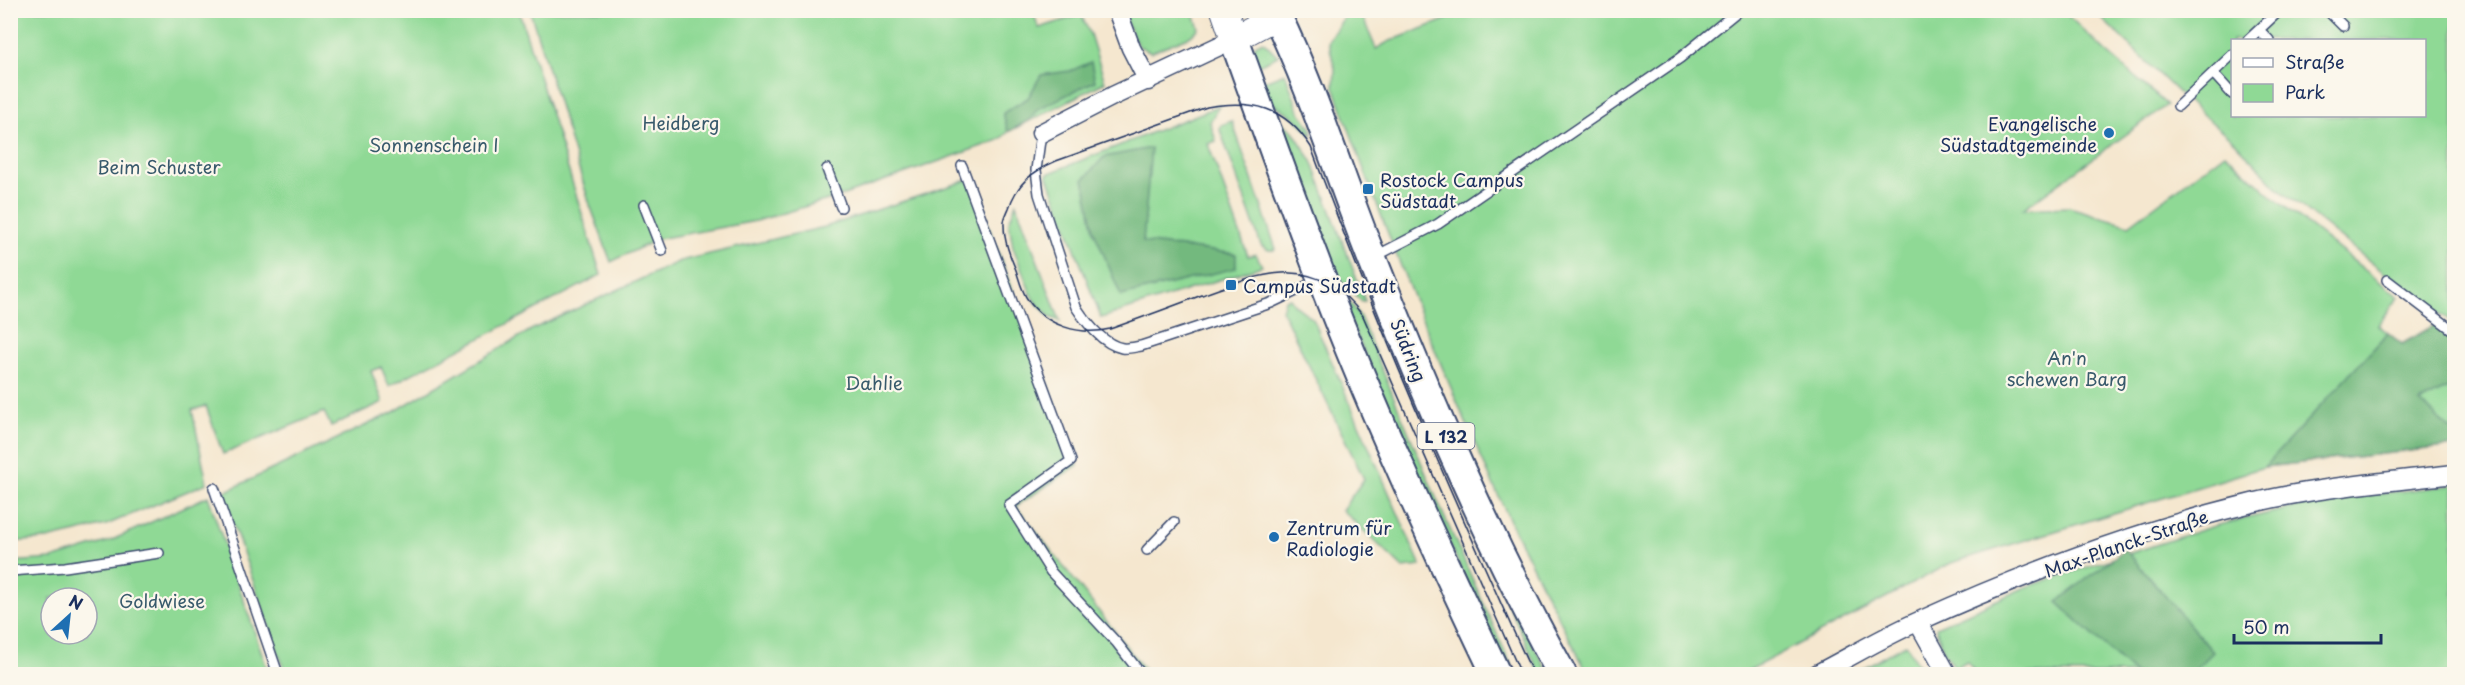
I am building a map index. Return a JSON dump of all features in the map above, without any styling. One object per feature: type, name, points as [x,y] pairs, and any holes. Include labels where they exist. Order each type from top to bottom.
[{"type":"main road","name":"L 132","points":[[1224,10],[1322,279],[1402,472],[1496,675]]},
{"type":"main road","name":"Südring","points":[[1234,39],[1280,12],[1372,259],[1423,384],[1461,469],[1562,675]]},
{"type":"street","points":[[1117,10],[1131,48],[1148,81]]},
{"type":"street","name":"Südring","points":[[1041,133],[1234,39]]},
{"type":"street","name":"Max-Planck-Straße","points":[[1817,675],[1918,622],[2009,583],[2197,517],[2254,502],[2314,491],[2454,474]]},
{"type":"street","points":[[1918,622],[1947,675]]},
{"type":"lane","points":[[1372,259],[1438,224],[1680,58],[1738,10]]},
{"type":"lane","points":[[2249,39],[2280,10]]},
{"type":"lane","points":[[2327,10],[2343,26]]},
{"type":"lane","points":[[2259,30],[2268,39]]},
{"type":"lane","points":[[2178,106],[2231,56]]},
{"type":"lane","points":[[2213,73],[2231,93]]},
{"type":"lane","name":"Südring","points":[[1041,133],[1036,170],[1039,194],[1076,307],[1085,321],[1108,341],[1122,348],[1141,346],[1271,303],[1322,279]]},
{"type":"lane","points":[[962,166],[1071,461],[1009,505],[1051,572],[1117,643],[1141,675]]},
{"type":"lane","points":[[827,169],[841,207]]},
{"type":"lane","points":[[644,205],[662,251]]},
{"type":"lane","points":[[2387,280],[2454,331]]},
{"type":"lane","points":[[214,488],[278,675]]},
{"type":"lane","points":[[1147,550],[1174,522]]},
{"type":"lane","points":[[10,571],[65,567],[159,553]]},
{"type":"green space","points":[[11,10],[519,11],[601,275],[389,386],[381,367],[371,371],[383,402],[331,426],[324,412],[223,454],[206,406],[192,410],[207,483],[106,525],[47,539],[11,542]]},
{"type":"green space","name":"Heidberg","points":[[1032,10],[1039,28],[1081,15],[1090,34],[1105,82],[1008,132],[999,140],[838,197],[756,221],[658,239],[611,262],[590,205],[530,11]]},
{"type":"green space","name":"An'n schewen Barg","points":[[1354,10],[1360,11],[1376,49],[1388,42],[1468,11],[2063,11],[2167,105],[2023,209],[2069,207],[2129,225],[2225,153],[2274,198],[2399,297],[2378,325],[2402,344],[2435,325],[2454,341],[2454,446],[2264,467],[1951,563],[1742,674],[1588,674],[1500,500],[1468,427],[1388,234],[1334,87],[1335,68],[1328,41],[1347,13]]},
{"type":"green space","points":[[1121,11],[1193,11],[1199,28],[1191,36],[1151,52],[1138,46]]},
{"type":"green space","points":[[2094,11],[2454,11],[2454,324],[2402,286],[2404,284],[2395,278],[2393,280],[2277,187],[2236,143],[2186,100]]},
{"type":"green space","points":[[1263,41],[1278,56],[1256,66],[1253,51],[1255,45]]},
{"type":"green space","points":[[1091,62],[1095,81],[1038,109],[1028,121],[1008,132],[1003,113],[1028,98],[1041,75],[1070,71]]},
{"type":"green space","points":[[1285,73],[1299,111],[1312,129],[1312,136],[1292,116],[1269,103],[1262,82]]},
{"type":"green space","points":[[1219,106],[1210,122],[1216,141],[1208,144],[1248,256],[1256,254],[1262,266],[1101,318],[1047,174]]},
{"type":"green space","points":[[1274,117],[1293,131],[1312,161],[1365,301],[1362,302],[1343,282],[1332,277]]},
{"type":"green space","points":[[1232,121],[1276,249],[1274,250],[1268,250],[1261,245],[1220,130],[1221,125]]},
{"type":"green space","points":[[1151,148],[1143,242],[1236,254],[1236,268],[1121,296],[1094,231],[1084,179],[1104,157]]},
{"type":"green space","name":"Dahlie","points":[[971,179],[1078,465],[1016,506],[1148,674],[286,674],[222,493],[392,413],[531,330],[680,261],[825,227]]},
{"type":"green space","points":[[1016,203],[1060,321],[1050,317],[1033,299],[1013,247],[1009,222]]},
{"type":"green space","points":[[1339,296],[1353,306],[1360,317],[1440,507],[1515,674],[1508,674]]},
{"type":"green space","points":[[1290,298],[1313,319],[1421,566],[1403,568],[1342,510],[1364,479],[1282,310],[1285,300]]},
{"type":"green space","points":[[2435,325],[2454,341],[2454,385],[2420,402],[2454,432],[2454,446],[2264,467],[2388,333],[2402,344]]},
{"type":"green space","points":[[2454,485],[2454,674],[1976,674],[1967,661],[1955,668],[1944,651],[1936,629],[1936,627],[2026,587],[2214,526],[2326,500]]},
{"type":"green space","name":"Goldwiese","points":[[208,496],[269,674],[11,674],[11,562],[52,559],[110,541]]},
{"type":"green space","points":[[2125,549],[2213,652],[2191,674],[2135,674],[2057,602]]},
{"type":"green space","points":[[1496,577],[1549,674],[1540,674]]},
{"type":"green space","points":[[1906,644],[1923,674],[1852,674]]},
{"type":"tram line","points":[[1521,674],[1363,316],[1345,296],[1327,282],[1308,275],[1288,273],[1268,275],[1225,287],[1110,329],[1087,331],[1064,327],[1044,316],[1028,300],[1006,243],[1005,219],[1012,199],[1021,185],[1040,169],[1056,161],[1207,107],[1239,104],[1266,109],[1279,115],[1301,133],[1311,147],[1362,281],[1417,413],[1533,674]]},
{"type":"place","name":"Evangelische Südstadtgemeinde","points":[[2109,133]]},
{"type":"place","name":"Rostock Campus Südstadt","points":[[1368,189]]},
{"type":"place","name":"Campus Südstadt","points":[[1231,285]]},
{"type":"place","name":"Zentrum für Radiologie","points":[[1274,537]]},
{"type":"park label","name":"Sonnenschein I","points":[[434,144]]},
{"type":"park label","name":"Beim Schuster","points":[[159,166]]}]
